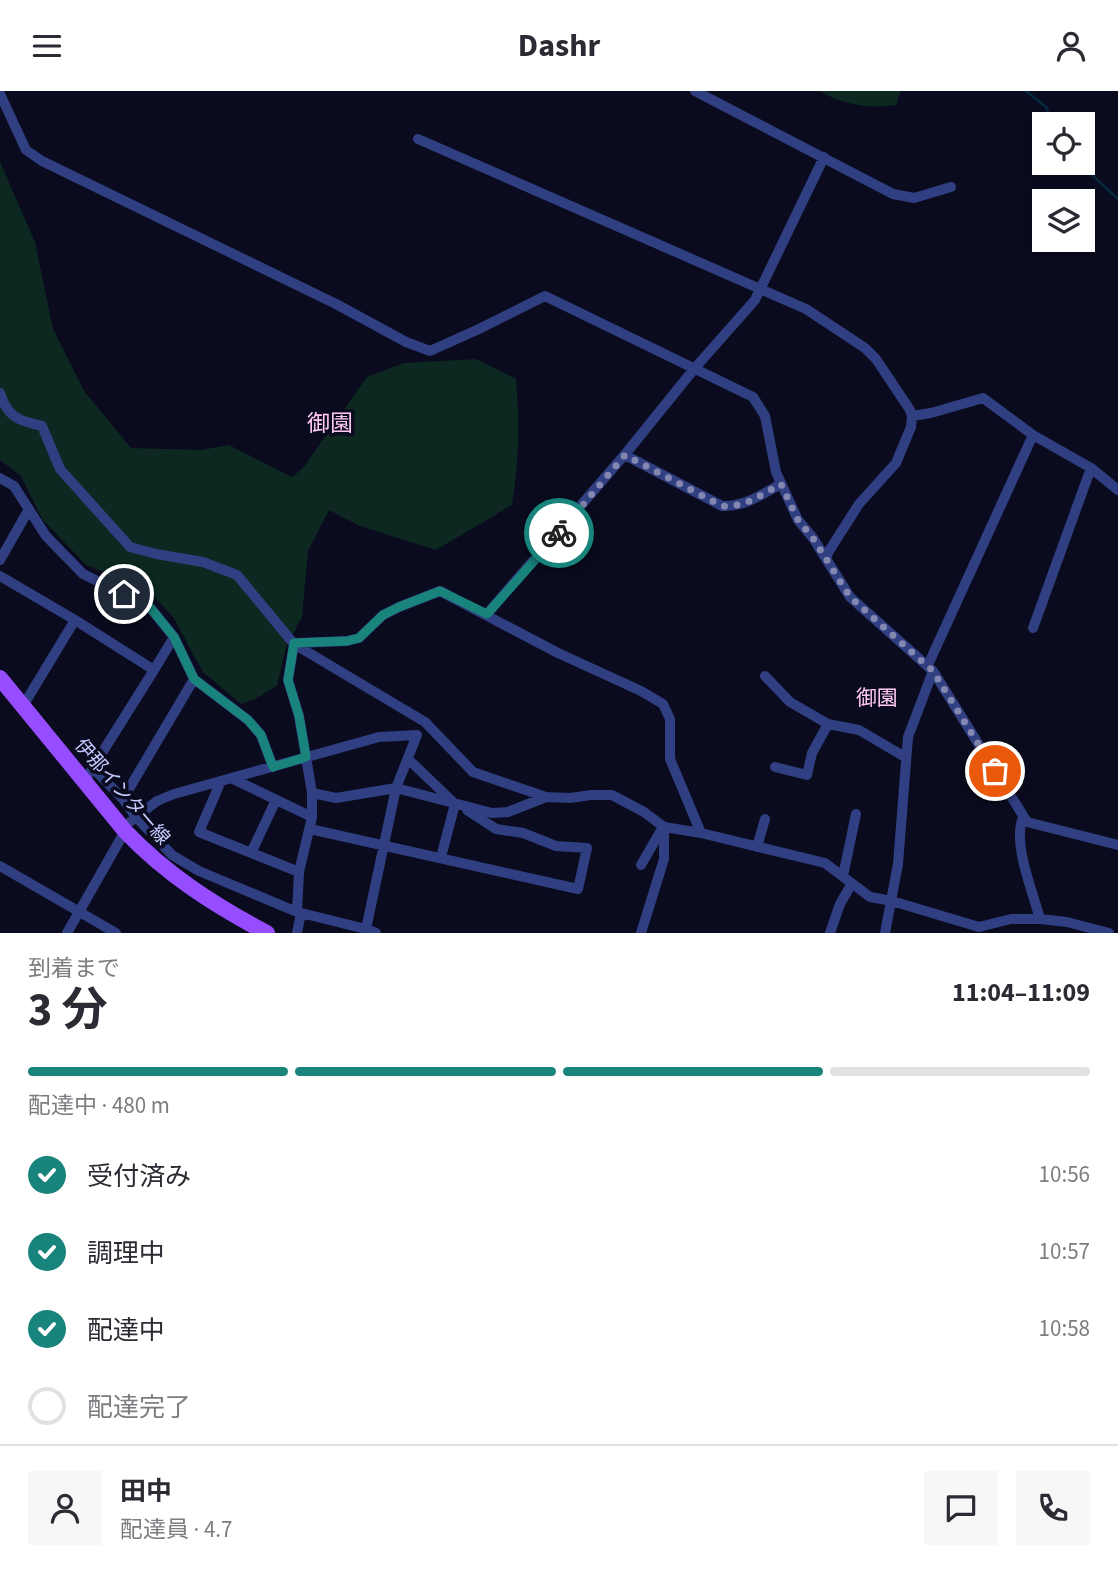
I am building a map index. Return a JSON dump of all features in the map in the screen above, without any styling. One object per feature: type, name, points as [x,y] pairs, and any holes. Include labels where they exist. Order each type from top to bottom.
[{"type":"main road","name":"伊那インター線","points":[[0,678],[23,706],[90,774],[124,830],[145,851],[194,892],[225,912],[267,933]]},
{"type":"street","points":[[695,91],[893,194],[914,198],[951,187]]},
{"type":"street","points":[[0,94],[26,151],[324,298],[406,342],[430,351],[545,296],[753,397],[765,416],[776,472],[798,520],[850,597],[930,668],[1027,823],[1118,845]]},
{"type":"street","points":[[418,139],[806,309],[865,348],[876,359],[912,416],[911,427],[896,463],[859,504],[826,558]]},
{"type":"street","points":[[487,614],[625,455],[761,290],[824,157]]},
{"type":"street","points":[[0,393],[3,402],[18,421],[42,426],[61,469],[130,547],[203,562],[237,575],[294,643],[425,722],[472,772],[546,797],[612,795],[636,807],[664,827],[701,833],[825,863],[870,897],[979,927],[1011,919],[1040,919],[1067,922],[1109,933]]},
{"type":"street","points":[[912,416],[983,398],[1032,435],[1091,468],[1118,490]]},
{"type":"street","points":[[885,933],[898,864],[908,737],[930,668],[1032,435]]},
{"type":"street","points":[[625,455],[722,506],[734,507],[746,503],[781,484]]},
{"type":"street","points":[[1033,628],[1091,468]]},
{"type":"street","points":[[0,478],[14,486],[46,536],[83,574],[124,594],[144,600],[174,637],[194,679],[248,720],[261,735],[273,767]]},
{"type":"street","points":[[0,560],[29,509]]},
{"type":"street","points":[[0,576],[154,670]]},
{"type":"street","points":[[294,643],[359,638],[383,615],[440,591],[663,704],[670,719],[670,759],[701,833]]},
{"type":"street","points":[[23,706],[75,620]]},
{"type":"street","points":[[174,637],[90,774],[123,799],[135,817],[172,855],[199,870],[299,912],[371,931],[383,844],[396,788],[425,722]]},
{"type":"street","points":[[294,643],[288,680],[299,716],[312,793],[312,817],[299,873],[297,933]]},
{"type":"street","points":[[765,677],[790,702],[828,724],[859,730],[905,757]]},
{"type":"street","points":[[123,799],[194,679]]},
{"type":"street","points":[[775,767],[807,775],[812,753],[828,724]]},
{"type":"street","points":[[67,933],[124,830],[135,817],[157,801],[379,737],[417,735]]},
{"type":"street","points":[[310,829],[578,889],[587,848],[556,846],[523,833],[496,829],[458,805],[408,759]]},
{"type":"street","points":[[233,779],[312,817]]},
{"type":"street","points":[[221,781],[199,832],[299,873]]},
{"type":"street","points":[[312,793],[336,798],[396,788],[492,813],[508,812],[546,797]]},
{"type":"street","points":[[251,853],[276,800]]},
{"type":"street","points":[[441,857],[458,805]]},
{"type":"street","points":[[843,876],[856,814]]},
{"type":"street","points":[[1023,818],[1019,841],[1040,919]]},
{"type":"street","points":[[757,847],[765,819]]},
{"type":"street","points":[[641,865],[664,827]]},
{"type":"street","points":[[641,933],[664,859],[664,827]]},
{"type":"street","points":[[0,866],[116,933]]},
{"type":"street","points":[[830,933],[840,904],[852,885]]},
{"type":"green space","points":[[820,91],[901,91],[896,105],[876,106],[847,103]]},
{"type":"green space","points":[[0,162],[35,242],[53,329],[84,391],[131,448],[201,450],[229,445],[292,477],[303,468],[367,377],[404,363],[476,359],[516,379],[518,442],[512,505],[436,550],[360,526],[329,510],[308,551],[302,617],[286,647],[277,686],[241,704],[203,672],[173,617],[148,590],[86,565],[42,519],[21,476],[0,460]]},
{"type":"waterway","points":[[1026,91],[1047,108],[1048,112]]},
{"type":"waterway","points":[[1092,175],[1118,199]]},
{"type":"way so far","points":[[559,533],[625,455],[722,506],[734,507],[746,503],[781,484],[798,520],[813,538],[850,597],[933,671],[995,771]]},
{"type":"district","name":"御園","points":[[330,423]]},
{"type":"district","name":"御園","points":[[877,698]]},
{"type":"route","points":[[124,594],[144,600],[174,637],[194,679],[248,720],[261,735],[273,767],[306,757],[299,716],[288,680],[294,643],[359,638],[383,615],[440,591],[487,614],[559,533]]}]
